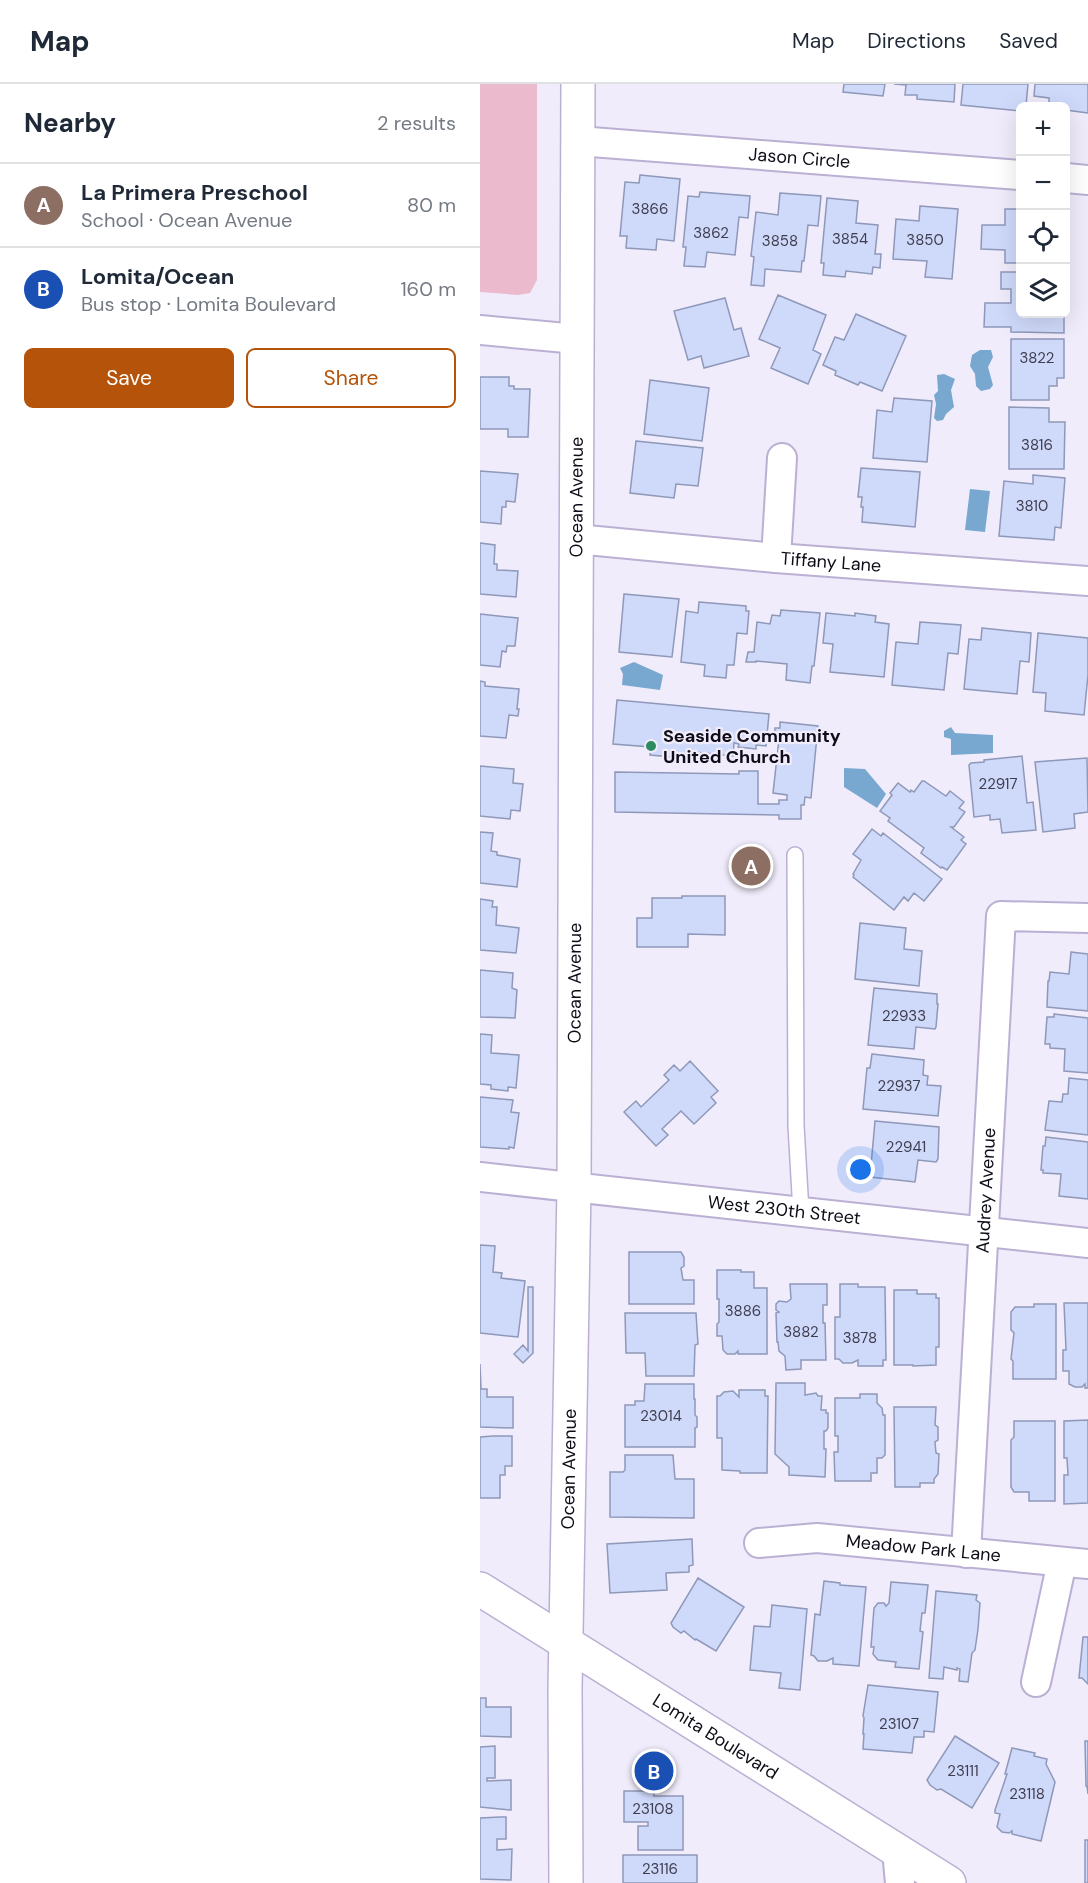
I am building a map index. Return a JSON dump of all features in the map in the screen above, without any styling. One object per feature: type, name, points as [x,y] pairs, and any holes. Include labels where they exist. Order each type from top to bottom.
[{"type":"street","name":"Ocean Avenue","points":[[566,1883],[574,1187],[578,84]]},
{"type":"street","name":"Jason Circle","points":[[578,141],[1016,175]]},
{"type":"street","points":[[1070,178],[1088,180]]},
{"type":"street","points":[[480,330],[577,339]]},
{"type":"street","points":[[776,558],[782,458]]},
{"type":"street","name":"Tiffany Lane","points":[[576,539],[776,558],[1088,581]]},
{"type":"street","name":"Audrey Avenue","points":[[966,1553],[1001,916],[1088,918]]},
{"type":"street","name":"West 230th Street","points":[[480,1178],[1088,1243]]},
{"type":"street","name":"Meadow Park Lane","points":[[759,1543],[817,1538],[1075,1563]]},
{"type":"street","points":[[1036,1682],[1075,1563]]},
{"type":"street","name":"Lomita Boulevard","points":[[480,1589],[949,1883]]},
{"type":"street","points":[[897,1851],[900,1883]]},
{"type":"lane","points":[[795,855],[796,1126],[801,1212]]},
{"type":"shaded area","points":[[480,84],[537,84],[537,280],[530,293],[518,295],[480,292]]},
{"type":"water","points":[[980,350],[991,350],[993,357],[988,367],[993,385],[990,389],[981,391],[976,386],[975,374],[970,366],[972,355]]},
{"type":"water","points":[[944,374],[955,379],[951,390],[954,407],[943,420],[937,421],[934,418],[936,404],[934,395],[938,391],[937,375]]},
{"type":"water","points":[[970,489],[990,491],[985,532],[965,530]]},
{"type":"water","points":[[634,662],[663,675],[660,690],[622,685],[623,674],[620,668]]},
{"type":"water","points":[[951,727],[955,733],[993,735],[993,753],[951,755],[951,739],[944,737],[944,731]]},
{"type":"water","points":[[844,768],[865,769],[886,794],[877,808],[844,787]]},
{"type":"building","points":[[844,84],[885,84],[883,96],[843,92]]},
{"type":"building","points":[[894,84],[955,84],[954,102],[917,99],[917,95],[905,95],[906,85]]},
{"type":"building","points":[[963,84],[1028,84],[1026,102],[1016,102],[1016,111],[961,105]]},
{"type":"building","points":[[1035,84],[1088,84],[1088,113],[1070,111],[1070,102],[1049,102],[1049,98],[1034,96]]},
{"type":"building","points":[[640,175],[680,179],[674,241],[657,239],[656,250],[626,248],[627,236],[620,236],[625,182],[639,183]]},
{"type":"building","points":[[700,192],[750,196],[748,218],[739,217],[735,255],[707,252],[705,267],[684,266],[686,247],[683,247],[688,196],[699,197]]},
{"type":"building","points":[[780,193],[821,196],[818,226],[808,225],[801,272],[765,269],[764,286],[751,285],[754,257],[751,256],[756,212],[778,215]]},
{"type":"building","points":[[827,198],[858,201],[856,223],[878,225],[875,254],[881,254],[880,268],[873,267],[872,274],[846,271],[845,277],[823,275],[824,263],[821,263]]},
{"type":"building","points":[[920,206],[958,209],[952,279],[925,277],[927,261],[893,259],[896,219],[919,221]]},
{"type":"building","points":[[1005,209],[1016,209],[1016,263],[1005,263],[1005,250],[981,249],[982,225],[1005,225]]},
{"type":"building","points":[[1001,272],[1016,272],[1016,318],[1064,318],[1064,333],[1011,332],[1011,327],[984,327],[985,303],[1011,303],[1011,289],[1001,289]]},
{"type":"building","points":[[778,295],[826,315],[813,350],[821,354],[808,384],[771,368],[780,348],[759,339]]},
{"type":"building","points":[[725,298],[734,330],[741,328],[749,356],[704,368],[701,356],[688,360],[674,311]]},
{"type":"building","points":[[856,314],[906,336],[882,391],[860,382],[858,385],[835,375],[836,371],[823,365],[835,337],[844,340]]},
{"type":"building","points":[[1011,339],[1064,339],[1064,378],[1057,378],[1057,386],[1049,386],[1049,400],[1011,400]]},
{"type":"building","points":[[480,377],[509,377],[509,386],[514,386],[514,389],[530,389],[528,437],[508,437],[508,429],[480,429]]},
{"type":"building","points":[[650,380],[709,388],[702,441],[644,434]]},
{"type":"building","points":[[894,398],[932,401],[927,462],[873,458],[877,410],[892,412]]},
{"type":"building","points":[[1009,407],[1049,408],[1049,422],[1065,422],[1064,469],[1009,469]]},
{"type":"building","points":[[636,441],[703,448],[698,486],[676,484],[674,498],[630,493]]},
{"type":"building","points":[[861,468],[920,472],[915,527],[862,522],[862,497],[858,497]]},
{"type":"building","points":[[480,471],[518,474],[515,502],[506,501],[506,507],[502,507],[501,524],[480,522]]},
{"type":"building","points":[[1033,475],[1065,478],[1061,528],[1055,527],[1054,540],[999,536],[1004,481],[1033,484]]},
{"type":"building","points":[[480,543],[495,545],[494,564],[497,564],[497,570],[518,571],[516,597],[480,594]]},
{"type":"building","points":[[624,594],[679,599],[672,657],[619,652]]},
{"type":"building","points":[[699,602],[746,606],[746,611],[749,611],[747,634],[737,633],[734,665],[727,665],[726,678],[704,676],[705,665],[681,662],[686,611],[698,613]]},
{"type":"building","points":[[781,610],[820,613],[810,683],[786,680],[787,664],[746,662],[748,652],[754,652],[757,622],[770,624],[772,615],[780,616]]},
{"type":"building","points":[[826,613],[876,616],[875,622],[889,624],[884,677],[830,672],[833,644],[823,643]]},
{"type":"building","points":[[480,614],[518,618],[515,646],[507,646],[506,652],[502,651],[500,667],[480,665]]},
{"type":"building","points":[[920,622],[961,625],[958,654],[948,653],[944,690],[892,685],[896,642],[918,644]]},
{"type":"building","points":[[982,628],[1031,633],[1029,662],[1020,661],[1017,694],[964,689],[969,639],[981,640]]},
{"type":"building","points":[[1038,633],[1088,638],[1088,675],[1084,715],[1045,711],[1046,693],[1033,692]]},
{"type":"building","points":[[480,681],[485,682],[485,686],[519,689],[518,716],[509,715],[506,738],[480,736]]},
{"type":"building","points":[[617,700],[769,714],[766,746],[756,745],[756,749],[738,747],[739,744],[734,743],[733,756],[695,752],[694,759],[650,755],[651,747],[613,744]]},
{"type":"building","points":[[780,722],[818,726],[811,798],[805,797],[804,805],[801,805],[801,819],[779,819],[779,815],[615,812],[615,772],[739,774],[739,771],[758,771],[758,804],[779,804],[779,800],[787,800],[787,795],[773,793],[779,739],[774,739],[775,728],[780,728]]},
{"type":"building","points":[[1022,756],[1027,803],[1033,802],[1036,830],[1002,833],[1000,819],[990,820],[990,815],[974,817],[969,765],[984,762],[984,760]]},
{"type":"building","points":[[1087,758],[1088,812],[1074,814],[1075,828],[1043,832],[1035,762]]},
{"type":"building","points":[[480,766],[514,769],[513,783],[523,784],[520,811],[511,810],[510,819],[480,816]]},
{"type":"building","points":[[922,781],[946,796],[950,791],[964,802],[959,808],[965,812],[954,827],[951,827],[964,837],[961,840],[966,844],[947,870],[921,853],[924,848],[888,821],[890,818],[880,811],[898,783],[910,792],[911,790],[914,792]]},
{"type":"building","points":[[872,829],[881,836],[883,833],[942,879],[924,901],[914,893],[908,901],[904,897],[894,910],[853,877],[861,860],[853,854]]},
{"type":"building","points":[[480,832],[493,833],[491,851],[497,852],[497,855],[520,859],[517,887],[480,883]]},
{"type":"building","points":[[682,896],[725,896],[725,935],[688,934],[688,947],[637,947],[637,918],[652,918],[652,898],[682,898]]},
{"type":"building","points":[[480,899],[493,901],[492,907],[497,907],[496,925],[519,928],[516,953],[480,950]]},
{"type":"building","points":[[860,923],[906,928],[904,949],[922,951],[919,986],[855,979]]},
{"type":"building","points":[[1071,952],[1088,954],[1088,1011],[1047,1007],[1050,972],[1069,974]]},
{"type":"building","points":[[480,970],[513,973],[512,988],[517,990],[515,1018],[480,1017]]},
{"type":"building","points":[[874,988],[937,994],[935,1029],[916,1027],[914,1049],[868,1045]]},
{"type":"building","points":[[1054,1014],[1088,1018],[1088,1073],[1064,1071],[1065,1049],[1050,1048],[1050,1044],[1045,1044],[1047,1017],[1054,1017]]},
{"type":"building","points":[[480,1034],[492,1035],[491,1053],[519,1055],[516,1088],[508,1087],[508,1091],[491,1089],[491,1085],[480,1084]]},
{"type":"building","points":[[872,1054],[924,1060],[923,1075],[928,1076],[927,1085],[941,1086],[938,1116],[863,1109],[867,1068],[870,1068]]},
{"type":"building","points":[[690,1061],[718,1091],[711,1097],[716,1103],[694,1124],[681,1111],[662,1129],[668,1135],[656,1146],[624,1112],[636,1101],[641,1107],[669,1080],[664,1075],[674,1065],[680,1071]]},
{"type":"building","points":[[1069,1078],[1088,1080],[1088,1135],[1045,1130],[1049,1101],[1062,1102],[1063,1094],[1068,1094]]},
{"type":"building","points":[[480,1097],[513,1100],[511,1112],[519,1113],[514,1148],[480,1147]]},
{"type":"building","points":[[875,1121],[939,1127],[938,1159],[936,1162],[918,1160],[915,1182],[870,1177]]},
{"type":"building","points":[[1046,1137],[1088,1142],[1088,1199],[1059,1196],[1061,1174],[1043,1173],[1041,1170],[1043,1146],[1045,1146]]},
{"type":"building","points":[[480,1245],[495,1246],[493,1272],[502,1273],[501,1278],[525,1281],[518,1337],[480,1333]]},
{"type":"building","points":[[629,1252],[681,1252],[684,1257],[684,1266],[681,1268],[683,1280],[694,1280],[694,1304],[629,1304]]},
{"type":"building","points":[[717,1270],[754,1272],[754,1288],[767,1288],[767,1354],[738,1354],[738,1351],[735,1354],[727,1354],[723,1350],[722,1336],[717,1336],[719,1299],[717,1299]]},
{"type":"building","points":[[790,1284],[827,1284],[827,1305],[823,1305],[826,1360],[801,1360],[801,1369],[786,1370],[785,1356],[779,1351],[777,1342],[776,1313],[779,1312],[776,1310],[776,1304],[779,1301],[787,1302],[791,1299]]},
{"type":"building","points":[[840,1284],[885,1287],[886,1360],[883,1360],[883,1366],[858,1366],[858,1360],[843,1363],[835,1359],[835,1317],[840,1317]]},
{"type":"building","points":[[528,1287],[533,1287],[533,1353],[523,1363],[514,1354],[523,1345],[528,1351]]},
{"type":"building","points":[[894,1290],[917,1290],[917,1294],[936,1294],[936,1298],[939,1298],[939,1347],[936,1347],[936,1365],[894,1365]]},
{"type":"building","points":[[1064,1303],[1088,1303],[1088,1388],[1085,1388],[1085,1384],[1082,1387],[1075,1387],[1069,1384],[1069,1371],[1063,1371],[1063,1350],[1066,1350]]},
{"type":"building","points":[[1034,1304],[1056,1304],[1056,1379],[1013,1379],[1011,1359],[1014,1333],[1011,1330],[1011,1312],[1015,1307],[1034,1307]]},
{"type":"building","points":[[625,1313],[696,1313],[698,1344],[695,1345],[694,1376],[646,1376],[645,1353],[626,1353]]},
{"type":"building","points":[[480,1364],[481,1389],[487,1389],[487,1397],[513,1397],[513,1428],[480,1427]]},
{"type":"building","points":[[776,1383],[805,1383],[805,1395],[816,1393],[822,1396],[821,1410],[826,1410],[828,1413],[828,1428],[824,1431],[825,1477],[789,1475],[789,1467],[775,1454]]},
{"type":"building","points":[[645,1384],[694,1384],[695,1415],[697,1417],[695,1447],[625,1447],[625,1405],[635,1405],[635,1401],[644,1401]]},
{"type":"building","points":[[739,1390],[765,1390],[765,1396],[768,1396],[767,1473],[722,1470],[722,1438],[717,1438],[717,1396],[733,1391],[739,1397]]},
{"type":"building","points":[[860,1394],[877,1394],[877,1403],[885,1415],[885,1455],[877,1458],[877,1473],[871,1473],[871,1481],[835,1481],[834,1452],[838,1452],[838,1436],[835,1436],[835,1398],[860,1398]]},
{"type":"building","points":[[894,1407],[936,1407],[935,1425],[938,1427],[938,1440],[935,1442],[936,1453],[939,1454],[938,1474],[934,1483],[920,1483],[920,1487],[895,1487]]},
{"type":"building","points":[[1088,1420],[1088,1503],[1064,1504],[1064,1475],[1068,1475],[1067,1458],[1064,1458],[1064,1421]]},
{"type":"building","points":[[1014,1421],[1055,1421],[1055,1501],[1029,1501],[1029,1492],[1014,1492],[1011,1487],[1011,1440],[1014,1437]]},
{"type":"building","points":[[512,1436],[512,1466],[505,1466],[505,1475],[500,1475],[500,1498],[480,1498],[480,1437]]},
{"type":"building","points":[[625,1455],[673,1455],[675,1479],[694,1479],[694,1518],[610,1517],[610,1472],[625,1470]]},
{"type":"building","points":[[692,1539],[693,1565],[689,1566],[689,1572],[666,1573],[667,1590],[610,1593],[607,1544]]},
{"type":"building","points":[[698,1578],[744,1607],[716,1651],[695,1640],[684,1631],[681,1633],[671,1623]]},
{"type":"building","points":[[824,1581],[866,1587],[859,1666],[833,1664],[833,1658],[818,1661],[811,1655],[815,1614],[820,1615]]},
{"type":"building","points":[[891,1582],[928,1585],[925,1613],[922,1613],[920,1631],[923,1632],[919,1669],[895,1667],[896,1662],[878,1660],[873,1654],[874,1647],[871,1647],[874,1608],[878,1603],[884,1603],[886,1606],[889,1603]]},
{"type":"building","points":[[936,1591],[977,1595],[976,1600],[980,1603],[975,1650],[972,1653],[968,1682],[959,1681],[960,1669],[957,1668],[957,1670],[944,1667],[943,1679],[929,1678]]},
{"type":"building","points":[[772,1605],[807,1609],[800,1690],[779,1688],[781,1673],[750,1670],[754,1626],[770,1627]]},
{"type":"building","points":[[1083,1637],[1088,1637],[1088,1684],[1079,1678]]},
{"type":"building","points":[[868,1685],[938,1692],[934,1732],[924,1731],[924,1737],[914,1737],[912,1753],[863,1749],[863,1716]]},
{"type":"building","points":[[480,1698],[486,1698],[486,1707],[511,1707],[511,1737],[480,1736]]},
{"type":"building","points":[[955,1736],[999,1763],[972,1808],[941,1789],[937,1790],[927,1780]]},
{"type":"building","points":[[1085,1741],[1088,1741],[1088,1794],[1086,1786]]},
{"type":"building","points":[[495,1746],[495,1778],[487,1778],[487,1781],[511,1780],[511,1810],[480,1807],[480,1747]]},
{"type":"building","points":[[1012,1748],[1035,1753],[1034,1756],[1047,1759],[1046,1764],[1055,1782],[1041,1841],[1012,1834],[1012,1831],[1002,1832],[997,1827],[1000,1814],[995,1813],[995,1810],[1007,1774],[1005,1774]]},
{"type":"building","points":[[624,1791],[654,1791],[654,1796],[683,1796],[683,1850],[638,1850],[638,1826],[648,1826],[648,1822],[624,1822]]},
{"type":"building","points":[[506,1817],[506,1839],[497,1839],[497,1850],[512,1849],[511,1880],[480,1879],[480,1818]]},
{"type":"building","points":[[1085,1840],[1088,1840],[1088,1883],[1085,1883]]},
{"type":"building","points":[[623,1855],[697,1855],[697,1883],[623,1883]]},
{"type":"place","name":"Seaside Community United Church","points":[[651,746]]},
{"type":"place","name":"La Primera Preschool","points":[[751,866]]},
{"type":"place","name":"Lomita/Ocean","points":[[654,1771]]}]
